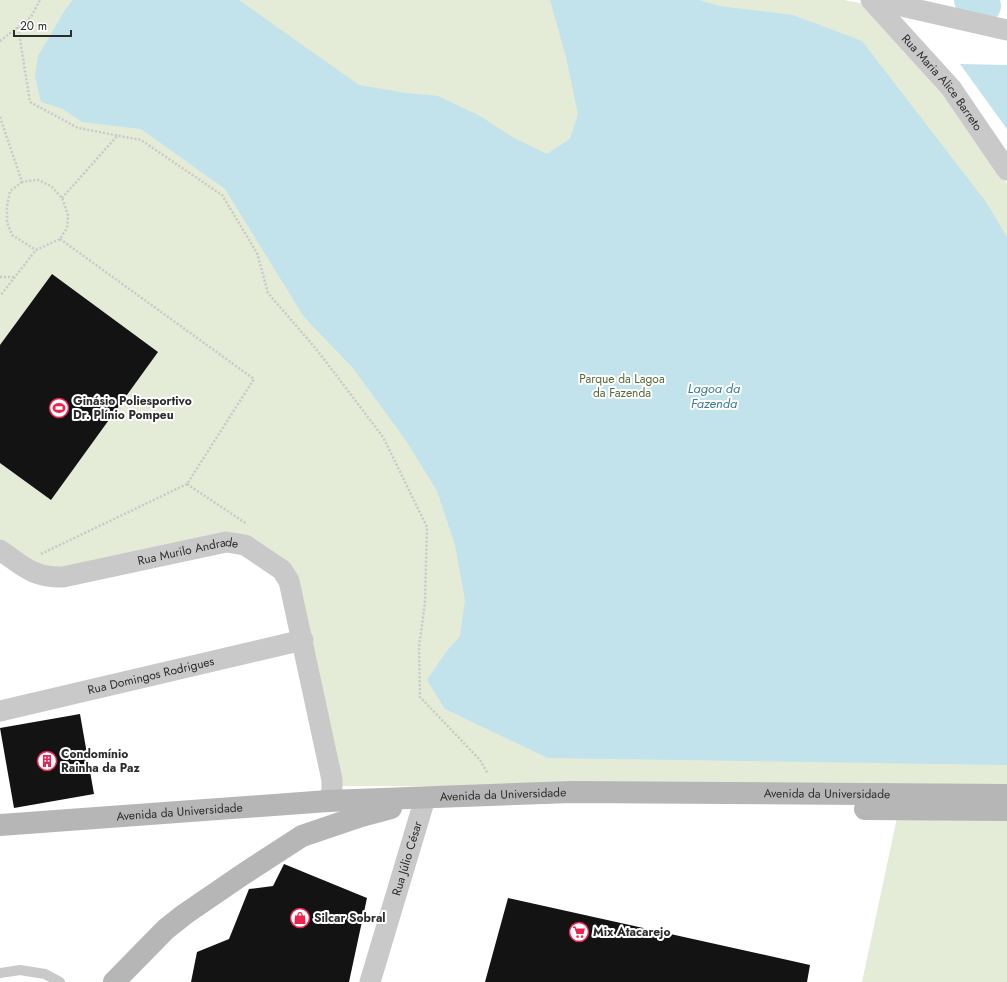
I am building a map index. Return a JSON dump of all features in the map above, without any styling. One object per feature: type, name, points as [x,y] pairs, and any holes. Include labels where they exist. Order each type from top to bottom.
[{"type":"main road","name":"Avenida da Universidade","points":[[0,825],[328,801],[572,792],[1007,794]]},
{"type":"main road","points":[[302,836],[317,819],[328,801]]},
{"type":"main road","name":"Avenida da Universidade","points":[[114,982],[166,929],[185,914],[302,836],[368,814],[405,805],[1007,810]]},
{"type":"street","name":"Rua Maria Alice Barreto","points":[[871,0],[920,52],[951,88],[1007,170]]},
{"type":"street","points":[[875,0],[1007,30]]},
{"type":"street","name":"Rua Murilo Andrade","points":[[0,550],[35,574],[48,577],[63,577],[226,542],[245,546],[282,570],[289,581],[303,640],[332,780],[332,791],[328,801]]},
{"type":"street","name":"Rua Domingos Rodrigues","points":[[0,711],[303,640]]},
{"type":"street","name":"Rua Júlio César","points":[[370,982],[423,805]]},
{"type":"lane","points":[[0,973],[20,970],[45,974],[60,982]]},
{"type":"path","points":[[0,41],[31,17],[40,0]]},
{"type":"path","points":[[18,27],[30,102],[78,128],[141,140],[222,195],[257,253],[268,293],[317,350],[382,437],[427,527],[425,602],[419,648],[420,697],[480,760],[488,774]]},
{"type":"path","points":[[0,117],[22,182]]},
{"type":"path","points":[[62,198],[118,135]]},
{"type":"path","points":[[0,296],[36,250],[60,240],[67,228],[68,215],[62,198],[51,186],[38,180],[22,182],[10,191],[7,206],[7,222],[12,235],[36,250]]},
{"type":"path","points":[[35,557],[187,484],[254,379],[60,240]]},
{"type":"path","points":[[0,277],[15,277]]},
{"type":"path","points":[[187,484],[248,525]]},
{"type":"green space","name":"Lagoa da Fazenda","points":[[0,0],[844,0],[860,3],[952,99],[1007,184],[1007,788],[334,786],[290,581],[246,543],[36,573],[0,546]]},
{"type":"green space","points":[[898,813],[1007,821],[1007,982],[862,982]]},
{"type":"water","name":"Lagoa da Fazenda","points":[[73,0],[239,0],[359,85],[406,93],[438,96],[480,116],[514,138],[547,154],[570,139],[578,114],[566,57],[550,0],[699,0],[719,6],[793,15],[862,41],[986,202],[1007,237],[1007,765],[548,758],[445,709],[427,680],[446,652],[460,636],[465,600],[455,545],[437,491],[405,439],[352,367],[304,317],[225,189],[141,129],[82,122],[63,109],[41,102],[35,77],[38,56],[65,10]]},
{"type":"water","points":[[960,64],[1007,65],[1007,129]]},
{"type":"building","name":"Ginásio Poliesportivo Dr. Plínio Pompeu","points":[[52,274],[158,352],[51,500],[0,463],[0,345]]},
{"type":"building","name":"Condomínio Rainha da Paz","points":[[80,714],[94,794],[14,808],[0,728]]},
{"type":"building","name":"Silcar Sobral","points":[[284,864],[367,898],[349,982],[191,982],[197,952],[229,939],[249,889],[273,886]]},
{"type":"building","name":"Mix Atacarejo","points":[[508,898],[810,965],[807,982],[485,982]]},
{"type":"waterway","points":[[971,0],[984,6]]},
{"type":"place","name":"Ginásio Poliesportivo Dr. Plínio Pompeu","points":[[59,408]]},
{"type":"place","name":"Condomínio Rainha da Paz","points":[[47,761]]},
{"type":"place","name":"Silcar Sobral","points":[[300,918]]},
{"type":"place","name":"Mix Atacarejo","points":[[579,932]]},
{"type":"park label","name":"Parque da Lagoa da Fazenda","points":[[622,386]]}]
